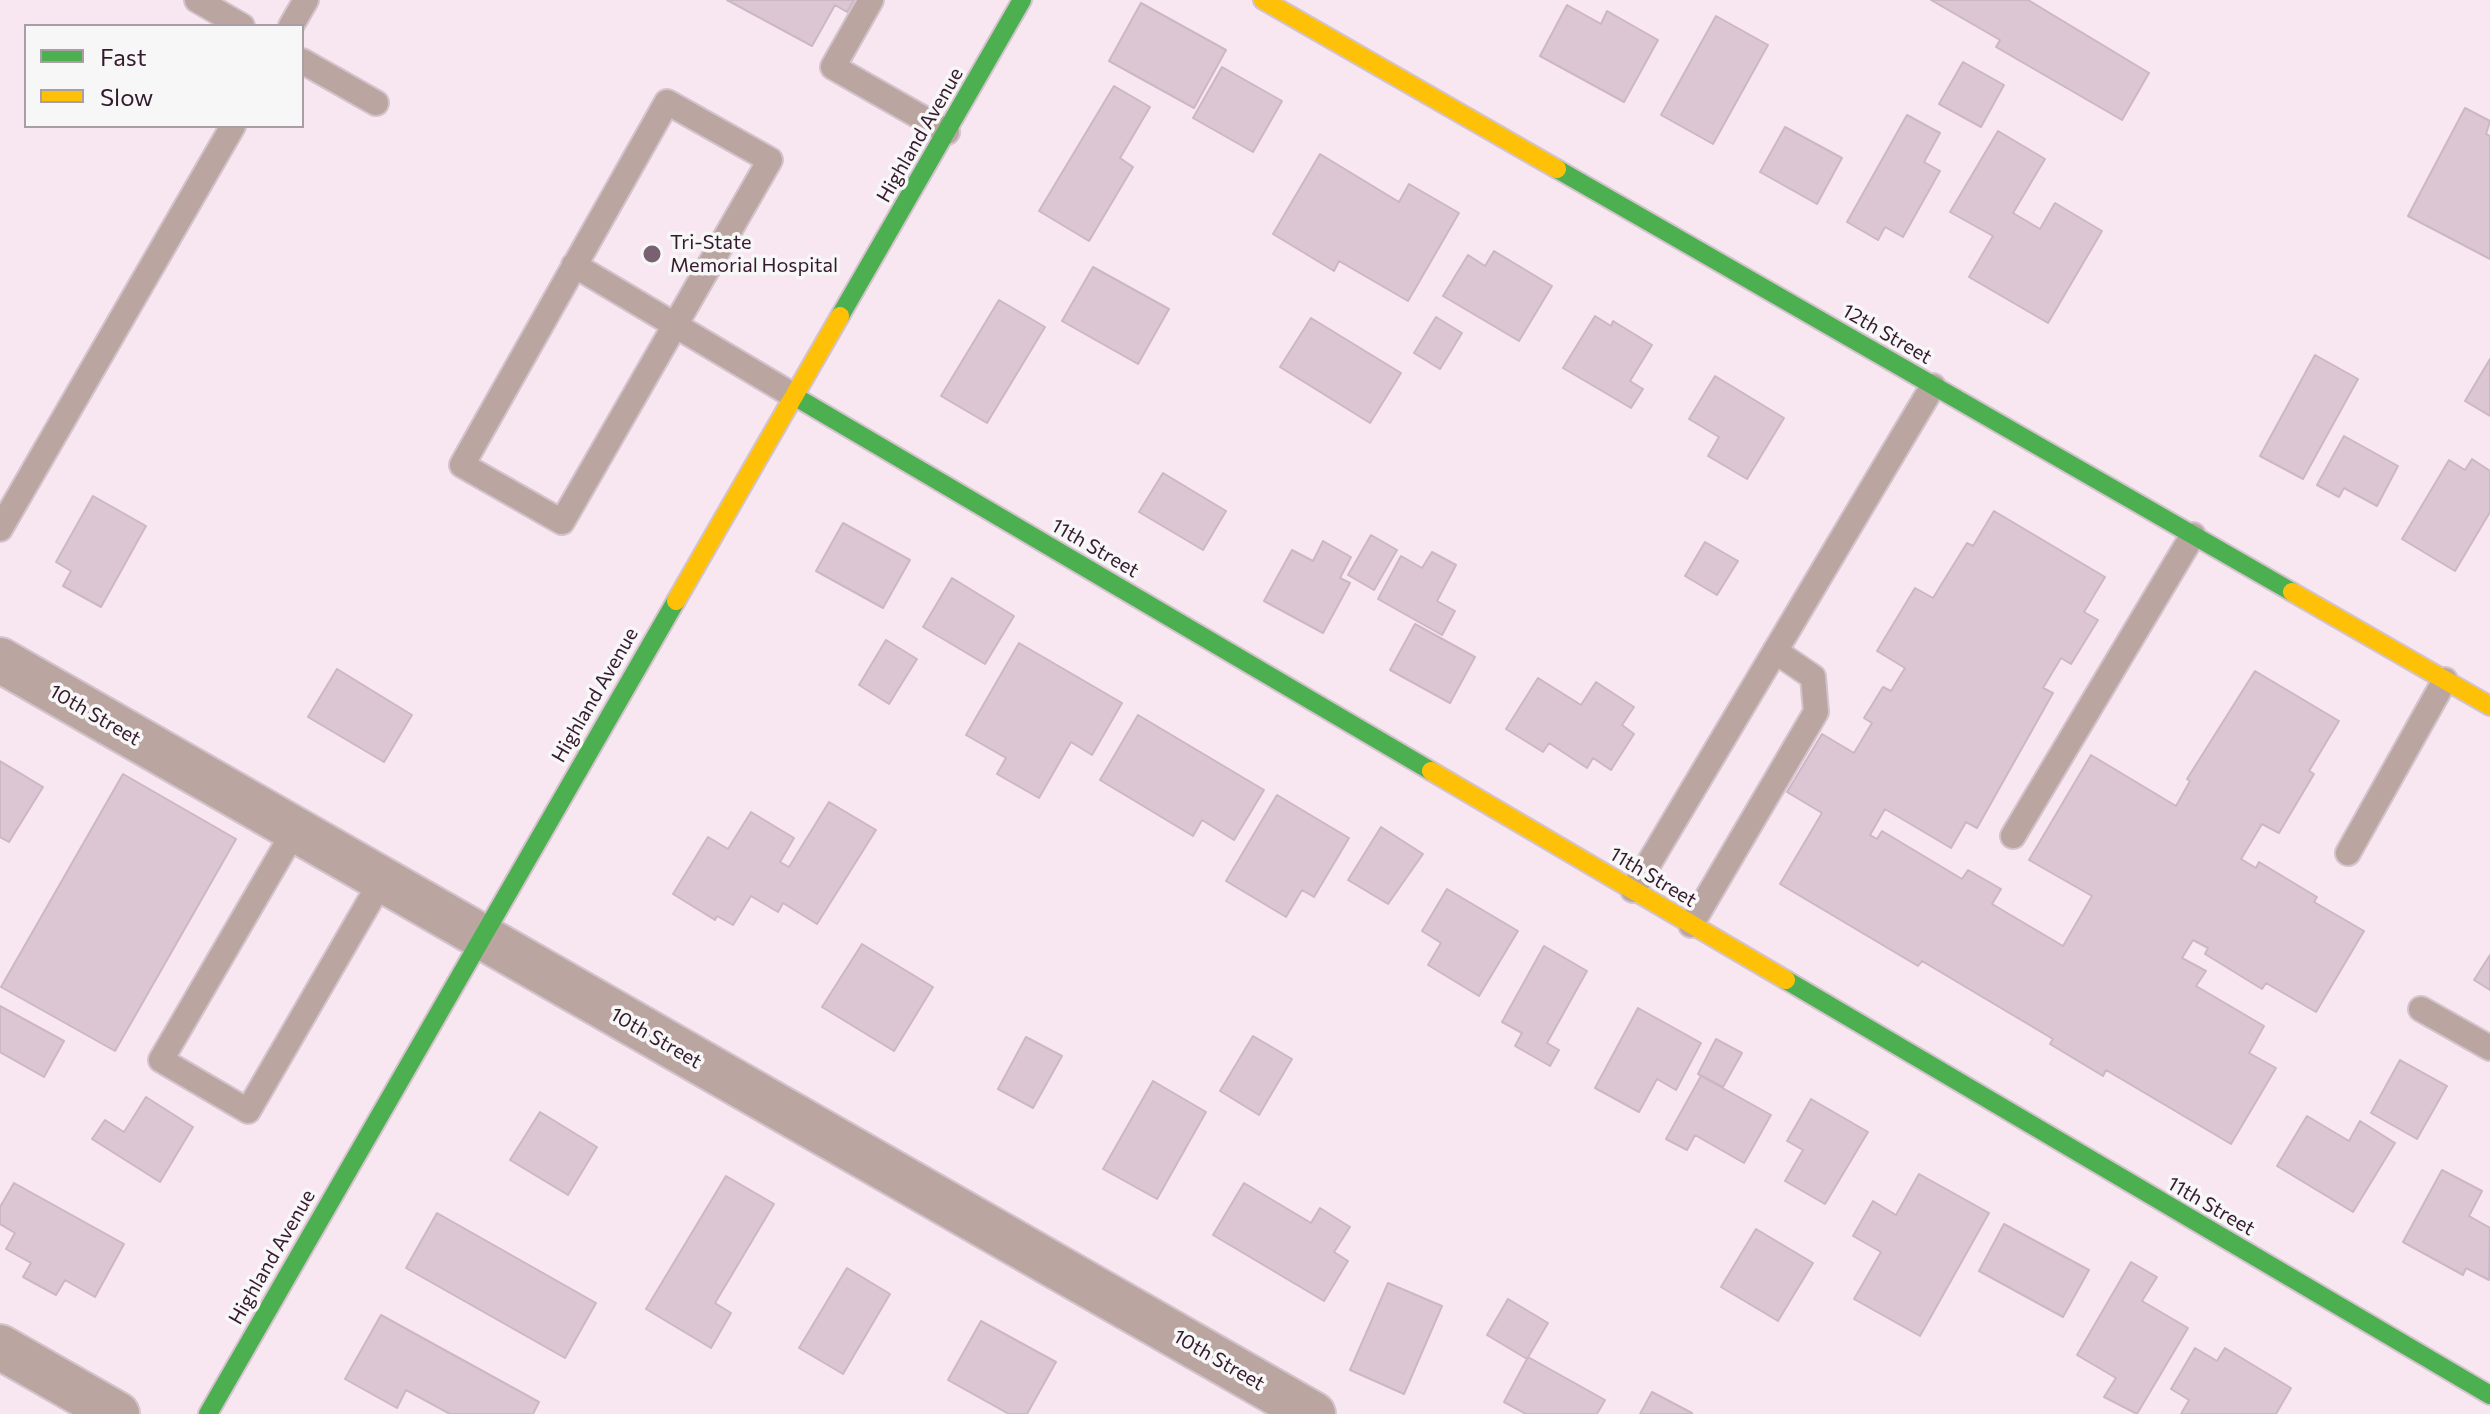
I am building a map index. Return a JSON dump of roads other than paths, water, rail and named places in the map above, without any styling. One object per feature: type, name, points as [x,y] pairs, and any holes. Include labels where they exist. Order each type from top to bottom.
[{"type":"street","name":"Highland Avenue","points":[[208,1414],[1022,0]]},
{"type":"street","name":"12th Street","points":[[1263,0],[2490,706]]},
{"type":"street","name":"11th Street","points":[[794,396],[2490,1395]]},
{"type":"street","name":"10th Street","points":[[0,660],[1313,1414]]},
{"type":"street","points":[[0,1347],[117,1414]]},
{"type":"lane","points":[[197,0],[239,24]]},
{"type":"lane","points":[[292,24],[306,0]]},
{"type":"lane","points":[[871,0],[833,67],[947,132]]},
{"type":"lane","points":[[304,62],[376,103]]},
{"type":"lane","points":[[667,102],[770,160],[676,327],[562,522],[462,465],[667,102]]},
{"type":"lane","points":[[0,529],[232,128]]},
{"type":"lane","points":[[574,265],[794,396]]},
{"type":"lane","points":[[1633,890],[1933,386]]},
{"type":"lane","points":[[2013,836],[2193,535]]},
{"type":"lane","points":[[1691,925],[1816,712],[1813,677],[1775,651]]},
{"type":"lane","points":[[2348,853],[2445,680]]},
{"type":"lane","points":[[295,830],[161,1060],[248,1111],[382,880]]},
{"type":"lane","points":[[2421,1009],[2490,1048]]},
{"type":"place","name":"Tri-State Memorial Hospital","points":[[652,254]]}]
